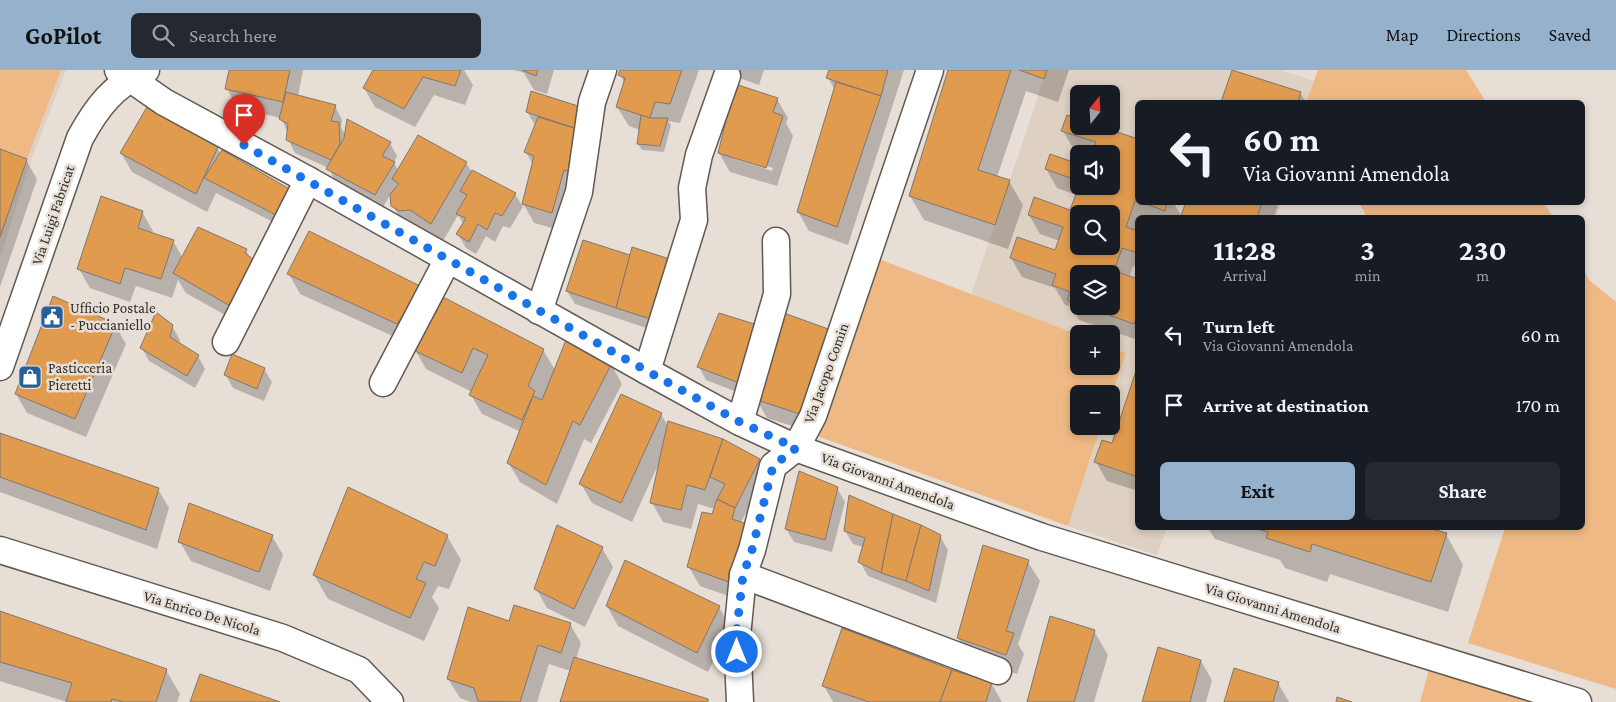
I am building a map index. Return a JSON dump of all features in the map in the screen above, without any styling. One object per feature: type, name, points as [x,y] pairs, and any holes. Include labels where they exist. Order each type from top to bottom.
[{"type":"street","points":[[539,311],[579,192],[592,102],[603,70]]},
{"type":"street","name":"Via Jacopo Comin","points":[[740,702],[736,636],[743,575],[752,550],[773,466],[796,448],[813,416],[930,70]]},
{"type":"street","name":"Via Giovanni Amendola","points":[[132,72],[164,102],[308,180],[740,422],[796,448],[1042,537],[1578,702]]},
{"type":"street","name":"Via Luigi Fabricat","points":[[0,367],[80,138],[96,108],[132,72]]},
{"type":"street","points":[[647,371],[694,220],[692,188],[699,155],[727,76]]},
{"type":"street","points":[[226,342],[308,180]]},
{"type":"street","points":[[740,422],[777,294],[776,241]]},
{"type":"street","points":[[383,383],[448,259]]},
{"type":"street","name":"Via Enrico De Nicola","points":[[0,550],[283,638],[359,670],[390,702]]},
{"type":"street","points":[[743,575],[998,671]]},
{"type":"shaded area","points":[[0,70],[66,70],[31,160],[0,258]]},
{"type":"shaded area","points":[[0,70],[61,70],[27,159],[0,149]]},
{"type":"shaded area","points":[[1047,70],[1280,70],[1314,81],[1307,100],[1135,100],[1135,205],[1281,205],[1277,215],[1135,215],[1135,530],[1166,530],[1157,555],[1068,526],[1098,435],[1120,435],[1120,385],[1115,385],[1126,353],[1120,351],[1120,325],[1070,325],[1070,332],[971,295]]},
{"type":"shaded area","points":[[1318,70],[1466,70],[1485,100],[1307,100]]},
{"type":"shaded area","points":[[1360,205],[1545,205],[1552,215],[1366,215]]},
{"type":"shaded area","points":[[876,258],[1070,332],[1070,375],[1118,375],[1115,385],[1070,385],[1070,435],[1098,435],[1068,526],[817,436]]},
{"type":"shaded area","points":[[1585,272],[1589,280],[1616,302],[1616,689],[1468,643],[1504,530],[1585,530]]},
{"type":"shaded area","points":[[1120,351],[1126,353],[1120,371]]},
{"type":"shaded area","points":[[1430,666],[1548,702],[1420,702]]},
{"type":"building","points":[[229,70],[290,70],[283,102],[225,89]]},
{"type":"building","points":[[373,70],[461,70],[455,86],[423,77],[404,109],[363,88]]},
{"type":"building","points":[[522,70],[538,70],[536,76]]},
{"type":"building","points":[[620,70],[682,70],[670,104],[655,102],[650,118],[616,107],[625,78],[618,75]]},
{"type":"building","points":[[829,70],[888,70],[881,96],[826,78]]},
{"type":"building","points":[[948,70],[1011,70],[978,170],[1010,180],[995,225],[909,196]]},
{"type":"building","points":[[1019,70],[1047,70],[1044,79]]},
{"type":"building","points":[[1232,70],[1301,92],[1299,100],[1222,100]]},
{"type":"building","points":[[836,82],[881,96],[837,227],[797,212]]},
{"type":"building","points":[[735,84],[778,98],[773,112],[783,116],[766,168],[718,153]]},
{"type":"building","points":[[531,91],[578,106],[587,132],[526,112]]},
{"type":"building","points":[[286,92],[336,105],[331,121],[339,122],[340,144],[331,160],[286,140],[288,124],[279,119]]},
{"type":"building","points":[[147,107],[218,147],[196,194],[120,153]]},
{"type":"building","points":[[641,115],[650,118],[668,118],[660,146],[637,144]]},
{"type":"building","points":[[1067,115],[1070,116],[1070,134],[1061,131]]},
{"type":"building","points":[[538,117],[587,132],[573,173],[564,170],[552,213],[522,204],[534,156],[524,152]]},
{"type":"building","points":[[347,119],[391,142],[382,156],[395,162],[375,195],[326,169],[344,138]]},
{"type":"building","points":[[1120,133],[1135,138],[1135,201],[1126,227],[1135,230],[1135,252],[1122,248],[1120,254],[1120,205],[1072,205],[1076,195],[1120,195],[1120,145],[1095,145],[1096,142],[1074,135],[1120,135]]},
{"type":"building","points":[[418,135],[467,162],[431,224],[410,210],[399,211],[391,206],[390,194],[399,184],[392,179]]},
{"type":"building","points":[[0,149],[27,159],[0,237]]},
{"type":"building","points":[[222,150],[293,191],[280,217],[204,178]]},
{"type":"building","points":[[1050,154],[1070,161],[1070,178],[1045,169]]},
{"type":"building","points":[[472,170],[516,193],[502,216],[495,213],[487,230],[478,224],[469,242],[456,234],[466,218],[456,214],[467,195],[460,191]]},
{"type":"building","points":[[101,196],[143,211],[138,228],[174,240],[161,279],[125,268],[120,284],[77,269]]},
{"type":"building","points":[[1034,197],[1070,210],[1070,255],[1120,255],[1116,265],[1070,265],[1070,292],[1052,285],[1056,274],[1010,258],[1017,237],[1055,250],[1063,227],[1028,215]]},
{"type":"building","points":[[1149,205],[1166,205],[1165,211]]},
{"type":"building","points":[[1185,205],[1261,205],[1258,215],[1181,215]]},
{"type":"building","points":[[198,227],[247,249],[245,253],[254,260],[230,306],[173,273]]},
{"type":"building","points":[[309,231],[422,287],[397,324],[287,274]]},
{"type":"building","points":[[583,240],[630,255],[616,308],[566,291]]},
{"type":"building","points":[[632,247],[676,261],[657,321],[616,308]]},
{"type":"building","points":[[1120,273],[1135,278],[1134,324],[1109,315],[1120,315]]},
{"type":"building","points":[[53,296],[116,324],[75,419],[15,394]]},
{"type":"building","points":[[443,297],[544,349],[528,386],[535,391],[522,420],[469,395],[488,355],[473,348],[462,373],[413,350]]},
{"type":"building","points":[[156,312],[173,325],[170,337],[199,355],[187,376],[140,348]]},
{"type":"building","points":[[719,313],[761,326],[742,384],[697,367]]},
{"type":"building","points":[[784,313],[831,330],[803,415],[754,399]]},
{"type":"building","points":[[566,340],[612,363],[580,425],[573,421],[546,485],[507,463],[533,396],[542,400]]},
{"type":"building","points":[[232,354],[265,368],[257,389],[224,375]]},
{"type":"building","points":[[1135,374],[1135,476],[1094,462],[1102,440],[1112,443],[1115,435],[1120,435],[1120,419]]},
{"type":"building","points":[[621,394],[662,413],[621,503],[579,484]]},
{"type":"building","points":[[668,421],[723,439],[705,490],[687,485],[681,510],[650,503]]},
{"type":"building","points":[[0,433],[159,488],[146,530],[0,477]]},
{"type":"building","points":[[723,439],[760,459],[735,508],[717,499],[725,484],[710,477]]},
{"type":"building","points":[[799,471],[838,487],[825,540],[785,529]]},
{"type":"building","points":[[348,487],[448,535],[435,566],[424,562],[416,579],[426,583],[410,618],[313,575]]},
{"type":"building","points":[[849,495],[893,514],[881,573],[858,562],[865,538],[844,531]]},
{"type":"building","points":[[717,499],[735,508],[732,519],[747,524],[729,582],[687,567],[702,512],[712,514]]},
{"type":"building","points":[[189,503],[273,535],[259,572],[178,542]]},
{"type":"building","points":[[893,514],[921,525],[906,581],[881,573]]},
{"type":"building","points":[[557,525],[603,547],[574,609],[534,589]]},
{"type":"building","points":[[921,525],[941,535],[929,591],[906,581]]},
{"type":"building","points":[[1261,530],[1436,530],[1447,533],[1431,582],[1312,544],[1310,552],[1266,538],[1268,532]]},
{"type":"building","points":[[983,545],[1029,560],[1006,631],[1014,633],[1006,655],[957,638]]},
{"type":"building","points":[[625,560],[720,606],[697,653],[606,606]]},
{"type":"building","points":[[514,605],[571,623],[561,653],[538,645],[520,702],[478,701],[474,688],[447,679],[468,607],[509,621]]},
{"type":"building","points":[[0,611],[167,669],[156,702],[123,702],[112,699],[111,702],[66,702],[72,683],[0,662]]},
{"type":"building","points":[[1050,616],[1095,630],[1074,702],[1027,702]]},
{"type":"building","points":[[842,628],[952,670],[940,702],[869,702],[822,686]]},
{"type":"building","points":[[1158,647],[1201,660],[1190,702],[1142,702]]},
{"type":"building","points":[[574,657],[708,699],[708,702],[560,702]]},
{"type":"building","points":[[1234,668],[1279,682],[1273,702],[1224,702]]},
{"type":"building","points":[[952,670],[992,682],[986,702],[940,702]]},
{"type":"building","points":[[200,674],[280,702],[190,702]]},
{"type":"building","points":[[1337,697],[1352,702],[1336,702]]},
{"type":"place","name":"Ufficio Postale - Puccianiello","points":[[52,317]]},
{"type":"place","name":"Pasticceria Pieretti","points":[[30,377]]},
{"type":"route","points":[[244,145],[647,371],[740,422],[796,448],[773,466],[752,550],[743,575],[736,636],[737,652]]}]
